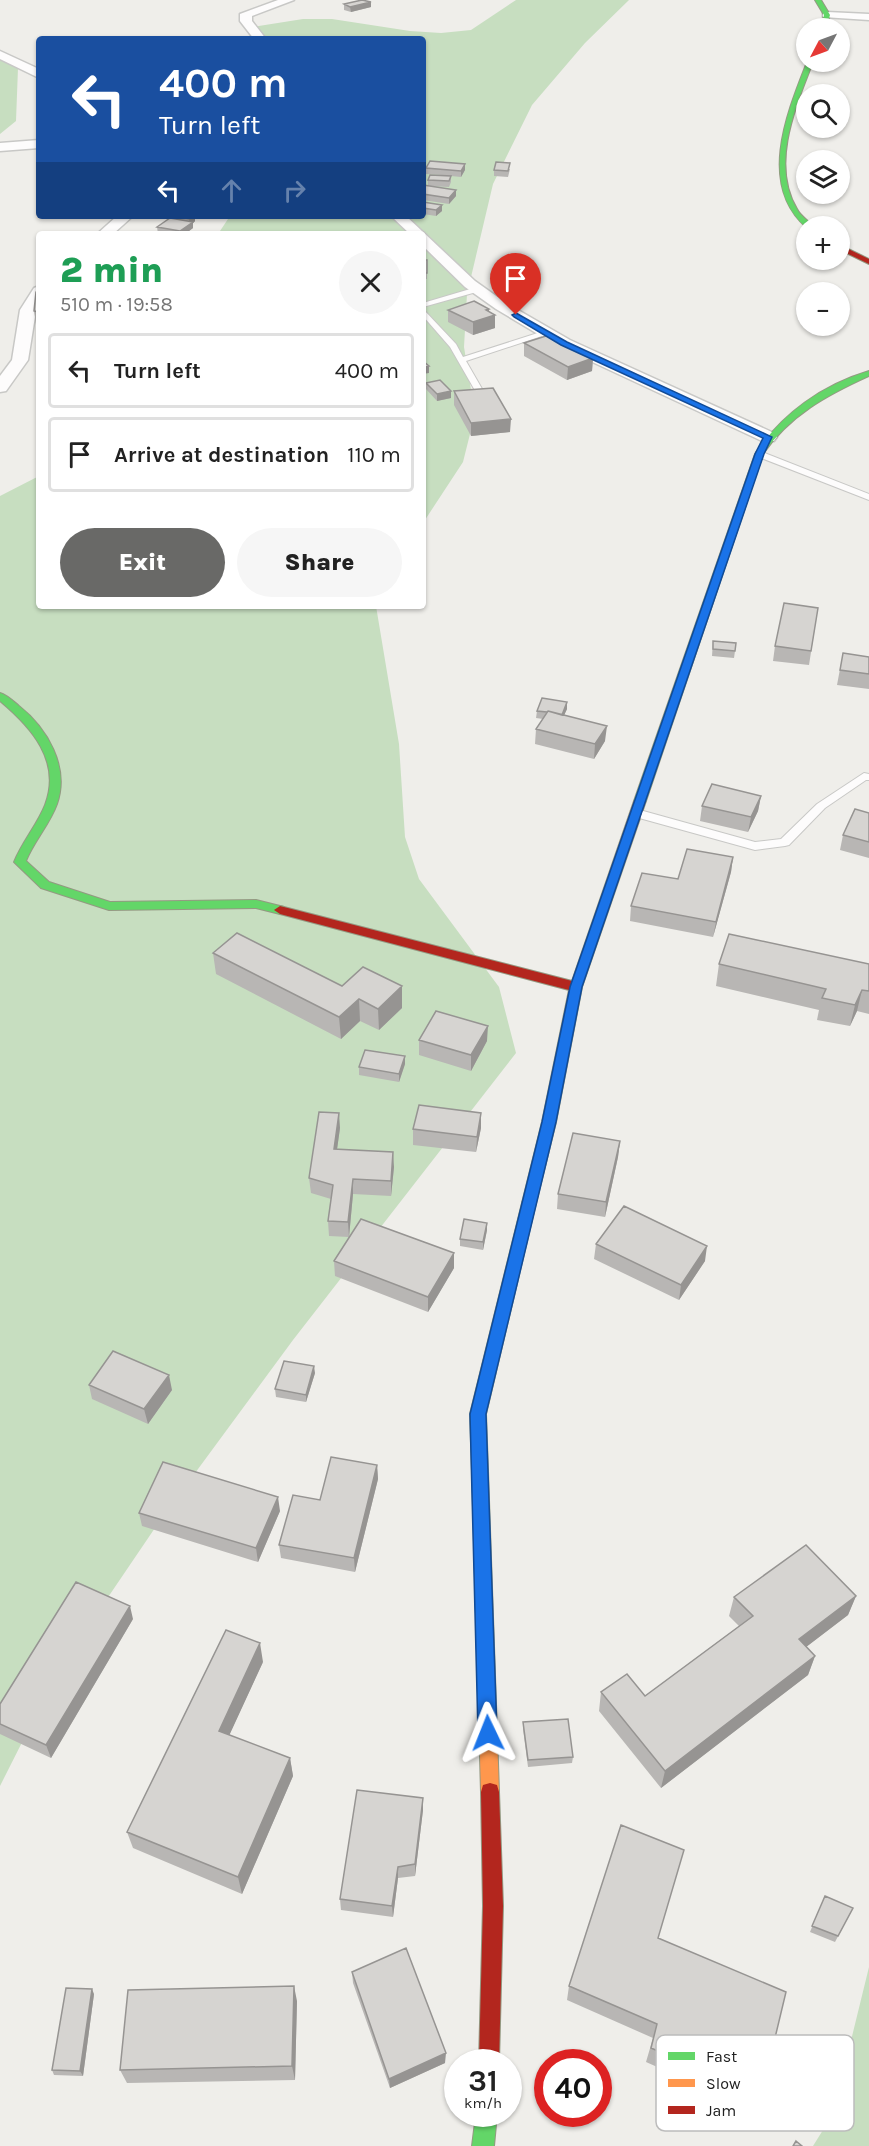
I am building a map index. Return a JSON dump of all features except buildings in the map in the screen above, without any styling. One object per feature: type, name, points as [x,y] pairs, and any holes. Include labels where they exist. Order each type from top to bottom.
[{"type":"street","points":[[258,36],[246,21],[246,14],[289,0]]},
{"type":"street","points":[[818,0],[825,18]]},
{"type":"street","points":[[850,20],[869,18]]},
{"type":"street","points":[[0,54],[36,73]]},
{"type":"street","points":[[797,216],[786,196],[782,153],[786,130],[806,72]]},
{"type":"street","points":[[0,147],[36,144]]},
{"type":"street","points":[[108,231],[122,219]]},
{"type":"street","points":[[401,219],[415,231]]},
{"type":"street","points":[[426,241],[477,290],[547,333],[768,437]]},
{"type":"street","points":[[850,252],[869,262]]},
{"type":"street","points":[[0,387],[21,360],[28,310],[36,296]]},
{"type":"street","points":[[489,2049],[493,1906],[478,1414],[549,1122],[576,987],[759,454],[768,437],[787,416],[815,397],[869,374]]},
{"type":"street","points":[[0,696],[30,721],[47,749],[56,775],[52,804],[25,843],[20,862],[45,885],[109,906],[256,904],[576,987]]},
{"type":"street","points":[[483,2146],[485,2127]]},
{"type":"lane","points":[[426,304],[477,290]]},
{"type":"lane","points":[[426,314],[453,346],[481,394]]},
{"type":"lane","points":[[461,360],[547,333]]},
{"type":"lane","points":[[759,454],[869,497]]},
{"type":"lane","points":[[636,813],[755,846],[785,842],[822,806],[864,776],[869,777]]},
{"type":"green space","points":[[516,0],[629,0],[585,43],[532,105],[493,184],[467,294],[464,347],[475,414],[463,462],[426,518],[426,231],[220,231],[228,219],[426,219],[426,36],[251,36],[253,27],[303,19],[332,19],[410,31],[441,33],[471,30]]},
{"type":"green space","points":[[0,54],[18,68],[16,121],[0,134]]},
{"type":"green space","points":[[36,478],[36,609],[376,609],[399,744],[405,837],[419,879],[499,987],[516,1053],[293,1340],[159,1522],[58,1671],[0,1786],[0,496]]},
{"type":"green space","points":[[869,1967],[869,2146],[813,2146],[822,2131],[854,2131],[852,2035]]},
{"type":"traffic: fast","points":[[818,0],[827,15],[826,18]]},
{"type":"traffic: fast","points":[[799,216],[793,209],[786,192],[783,154],[791,116],[806,72]]},
{"type":"traffic: fast","points":[[640,801],[759,454],[781,425],[806,404],[869,373]]},
{"type":"traffic: fast","points":[[0,696],[36,728],[52,760],[55,783],[51,805],[20,862],[45,885],[109,906],[256,904],[280,910]]},
{"type":"traffic: fast","points":[[480,1471],[478,1414],[529,1203]]},
{"type":"traffic: fast","points":[[483,2146],[485,2127]]},
{"type":"traffic: slow","points":[[480,1471],[490,1792]]},
{"type":"traffic: jam","points":[[850,252],[869,262]]},
{"type":"traffic: jam","points":[[529,1203],[549,1122],[576,987],[640,801]]},
{"type":"traffic: jam","points":[[280,910],[576,987]]},
{"type":"traffic: jam","points":[[489,2049],[493,1906],[490,1792]]},
{"type":"route","points":[[488,1733],[478,1414],[549,1122],[576,987],[759,454],[768,437],[564,343],[516,315]]}]
